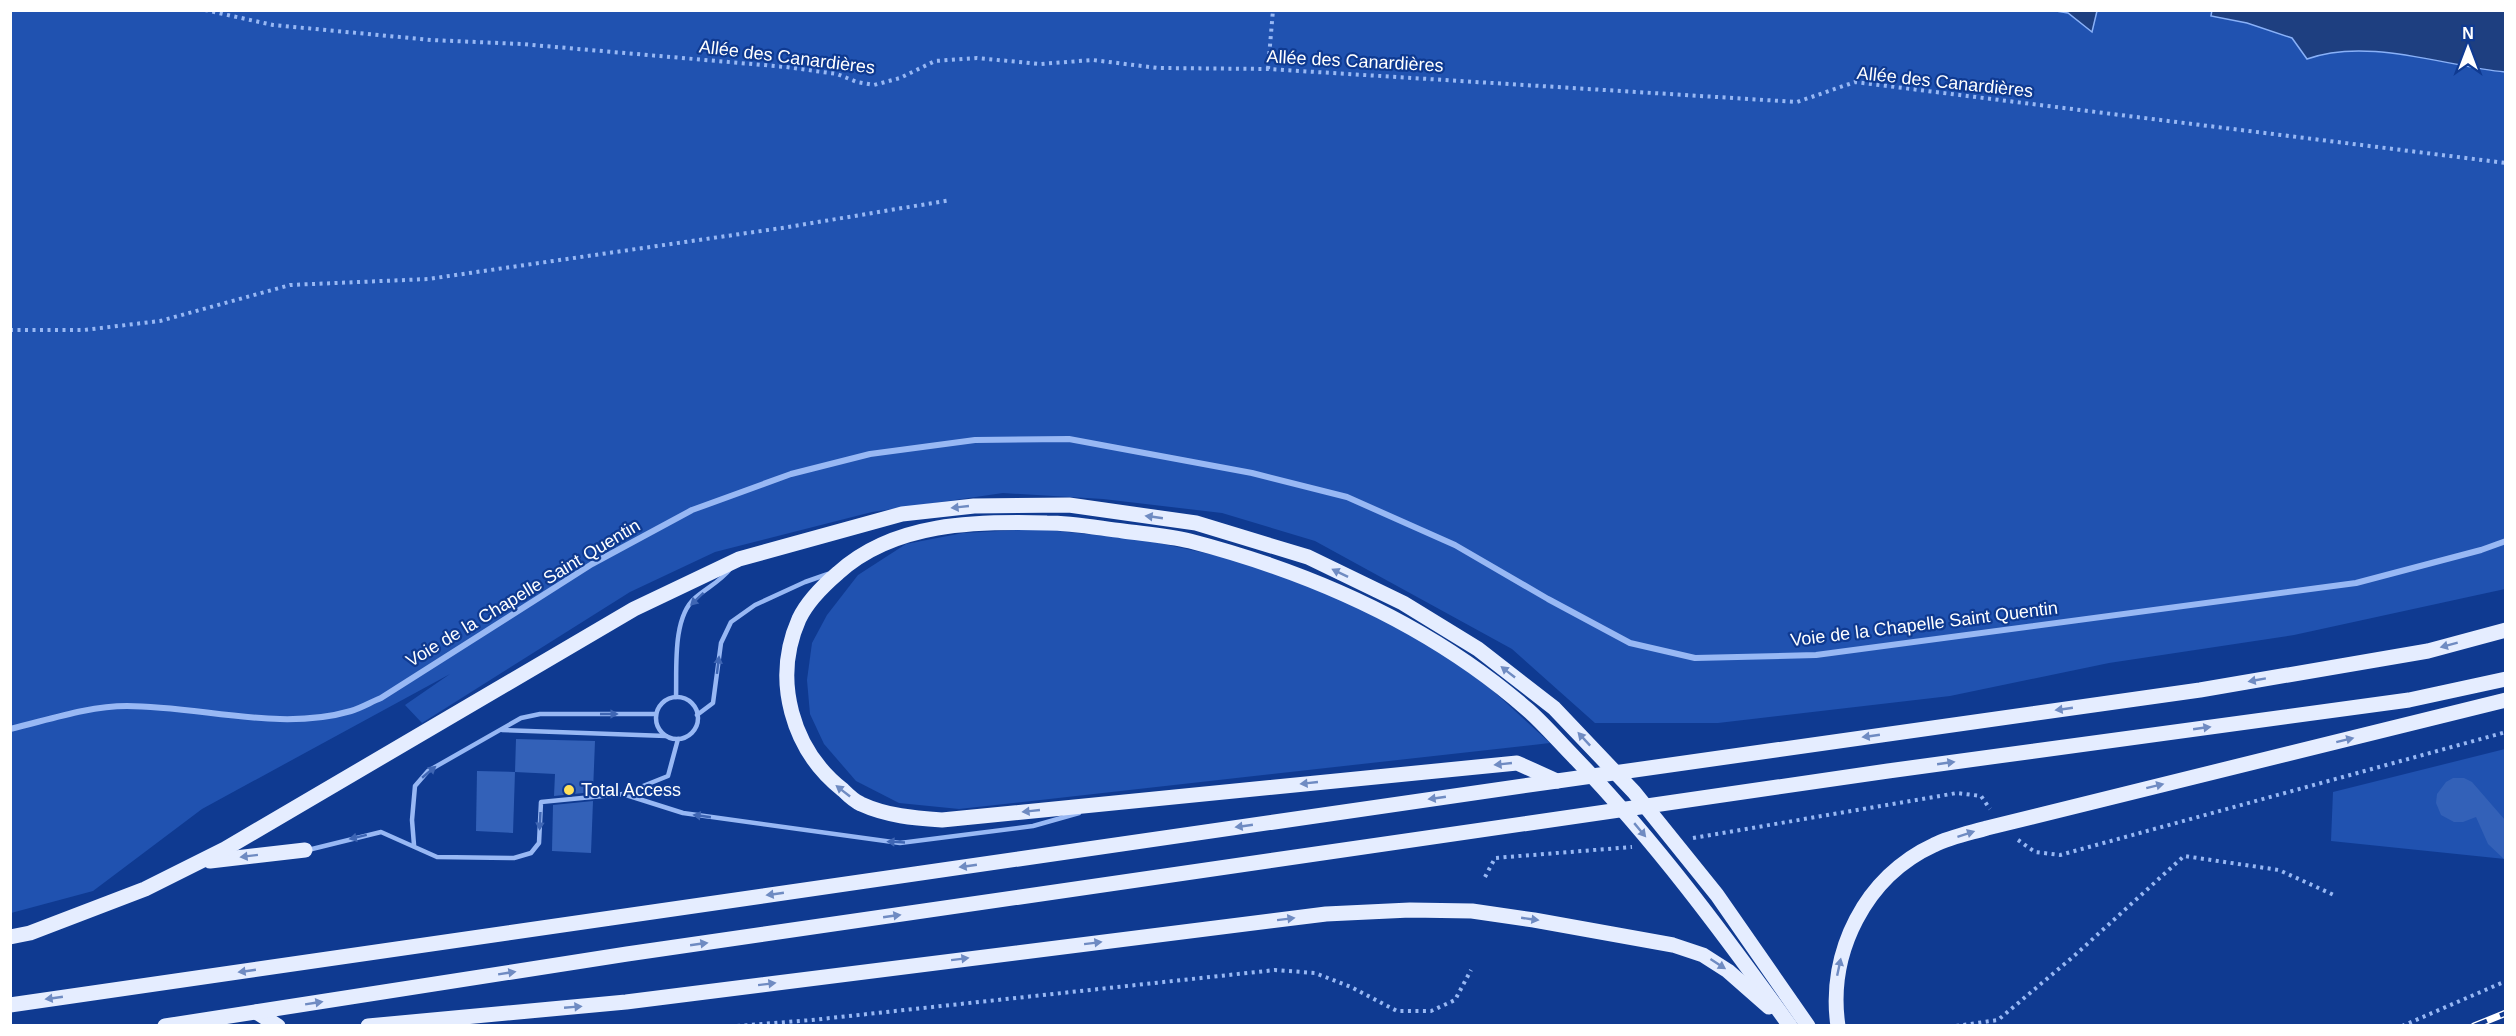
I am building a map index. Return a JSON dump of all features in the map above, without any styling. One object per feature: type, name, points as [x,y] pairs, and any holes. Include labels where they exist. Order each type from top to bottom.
[{"type":"main road","points":[[10,937],[30,933],[145,888],[225,849],[634,609],[739,559],[902,514],[974,506],[1069,505],[1196,523],[1308,557],[1403,603],[1479,649],[1554,708],[1634,792],[1717,895],[1808,1026]]},
{"type":"main road","points":[[1557,781],[1518,763],[942,820],[901,817],[859,803],[826,777],[802,743],[788,705],[787,664],[800,619],[817,594],[840,570],[878,546],[917,531],[994,521],[1067,523],[1187,540],[1298,573],[1388,613],[1459,658],[1528,710],[1610,794],[1696,897],[1790,1025]]},
{"type":"main road","points":[[10,1005],[2200,690],[2428,651],[2505,630]]},
{"type":"main road","points":[[165,1026],[627,954],[1558,819],[2409,700],[2505,679]]},
{"type":"main road","points":[[1838,1026],[1836,980],[1844,945],[1866,903],[1896,869],[1934,845],[1987,828],[2505,700]]},
{"type":"main road","points":[[194,864],[305,850]]},
{"type":"main road","points":[[368,1026],[626,1002],[1314,916],[1410,909],[1472,911],[1673,945],[1703,955],[1728,971],[1790,1025]]},
{"type":"main road","points":[[256,1012],[278,1026]]},
{"type":"street","name":"Voie de la Chapelle Saint Quentin","points":[[10,729],[84,711],[125,706],[277,719],[320,717],[352,711],[381,698],[591,564],[692,510],[791,474],[870,454],[975,440],[1070,439],[1252,473],[1347,497],[1455,545],[1630,643],[1695,658],[1816,655],[2356,583],[2481,550],[2505,541]]},
{"type":"lane","points":[[676,697],[679,625],[693,600],[723,579],[739,559]]},
{"type":"lane","points":[[499,730],[685,738],[694,730],[698,716],[713,703],[721,643],[731,622],[765,601],[805,582],[840,570]]},
{"type":"lane","points":[[666,736],[657,726],[656,714],[665,701],[676,697],[691,703],[698,716]]},
{"type":"lane","points":[[414,845],[412,820],[416,786],[428,771],[521,718],[540,714],[656,714]]},
{"type":"lane","points":[[305,850],[381,832],[437,857],[514,858],[531,853],[539,843],[541,802],[623,794],[668,776],[678,739]]},
{"type":"lane","points":[[623,794],[683,813],[900,843],[1033,826],[1118,802]]},
{"type":"path","name":"Allée des Canardières","points":[[205,10],[273,25],[430,40],[521,44],[786,67],[837,74],[857,82],[874,85],[900,78],[935,61],[977,58],[1040,64],[1093,60],[1158,68],[1268,69],[1797,102],[1856,82],[2505,163]]},
{"type":"path","points":[[1268,69],[1273,10]]},
{"type":"path","points":[[10,330],[84,330],[160,321],[290,285],[428,279],[770,230],[951,200]]},
{"type":"path","points":[[2018,840],[2035,852],[2060,855],[2505,732]]},
{"type":"path","points":[[1687,839],[1957,793],[1981,796],[1993,814]]},
{"type":"path","points":[[1485,877],[1496,858],[1640,847]]},
{"type":"path","points":[[1956,1026],[1998,1020],[2074,956],[2184,856],[2279,870],[2336,896]]},
{"type":"path","points":[[737,1026],[824,1019],[1275,970],[1315,973],[1350,987],[1397,1011],[1431,1011],[1455,1000],[1471,970]]},
{"type":"path","points":[[2402,1026],[2505,981]]},
{"type":"shaded area","points":[[2212,10],[2505,11],[2505,72],[2380,52],[2330,53],[2307,59],[2292,38],[2247,23],[2211,16]]},
{"type":"shaded area","points":[[11,11],[2505,11],[2505,589],[2294,635],[2109,663],[1950,696],[1718,723],[1595,723],[1512,649],[1315,541],[1222,513],[1103,499],[1003,493],[872,512],[715,552],[630,592],[422,723],[405,705],[450,674],[202,809],[93,891],[11,913]]},
{"type":"shaded area","points":[[2056,11],[2097,11],[2092,32],[2068,13]]},
{"type":"shaded area","points":[[1038,529],[1145,540],[1242,561],[1349,602],[1440,651],[1490,688],[1550,743],[959,809],[899,803],[856,781],[824,744],[810,714],[807,680],[812,643],[827,615],[858,575],[906,544],[963,533]]},
{"type":"shaded area","points":[[2505,749],[2505,859],[2331,841],[2333,792]]},
{"type":"building","points":[[516,739],[595,741],[593,792],[554,796],[555,774],[515,772]]},
{"type":"building","points":[[477,771],[515,772],[513,833],[476,831]]},
{"type":"building","points":[[2453,778],[2464,778],[2472,782],[2505,820],[2505,860],[2488,844],[2476,817],[2463,822],[2454,822],[2441,815],[2436,803],[2437,794],[2446,782]]},
{"type":"building","points":[[593,801],[591,853],[552,851],[553,805]]},
{"type":"railway","points":[[2474,1026],[2506,1013]]},
{"type":"place","name":"Total Access","points":[[569,790]]}]
